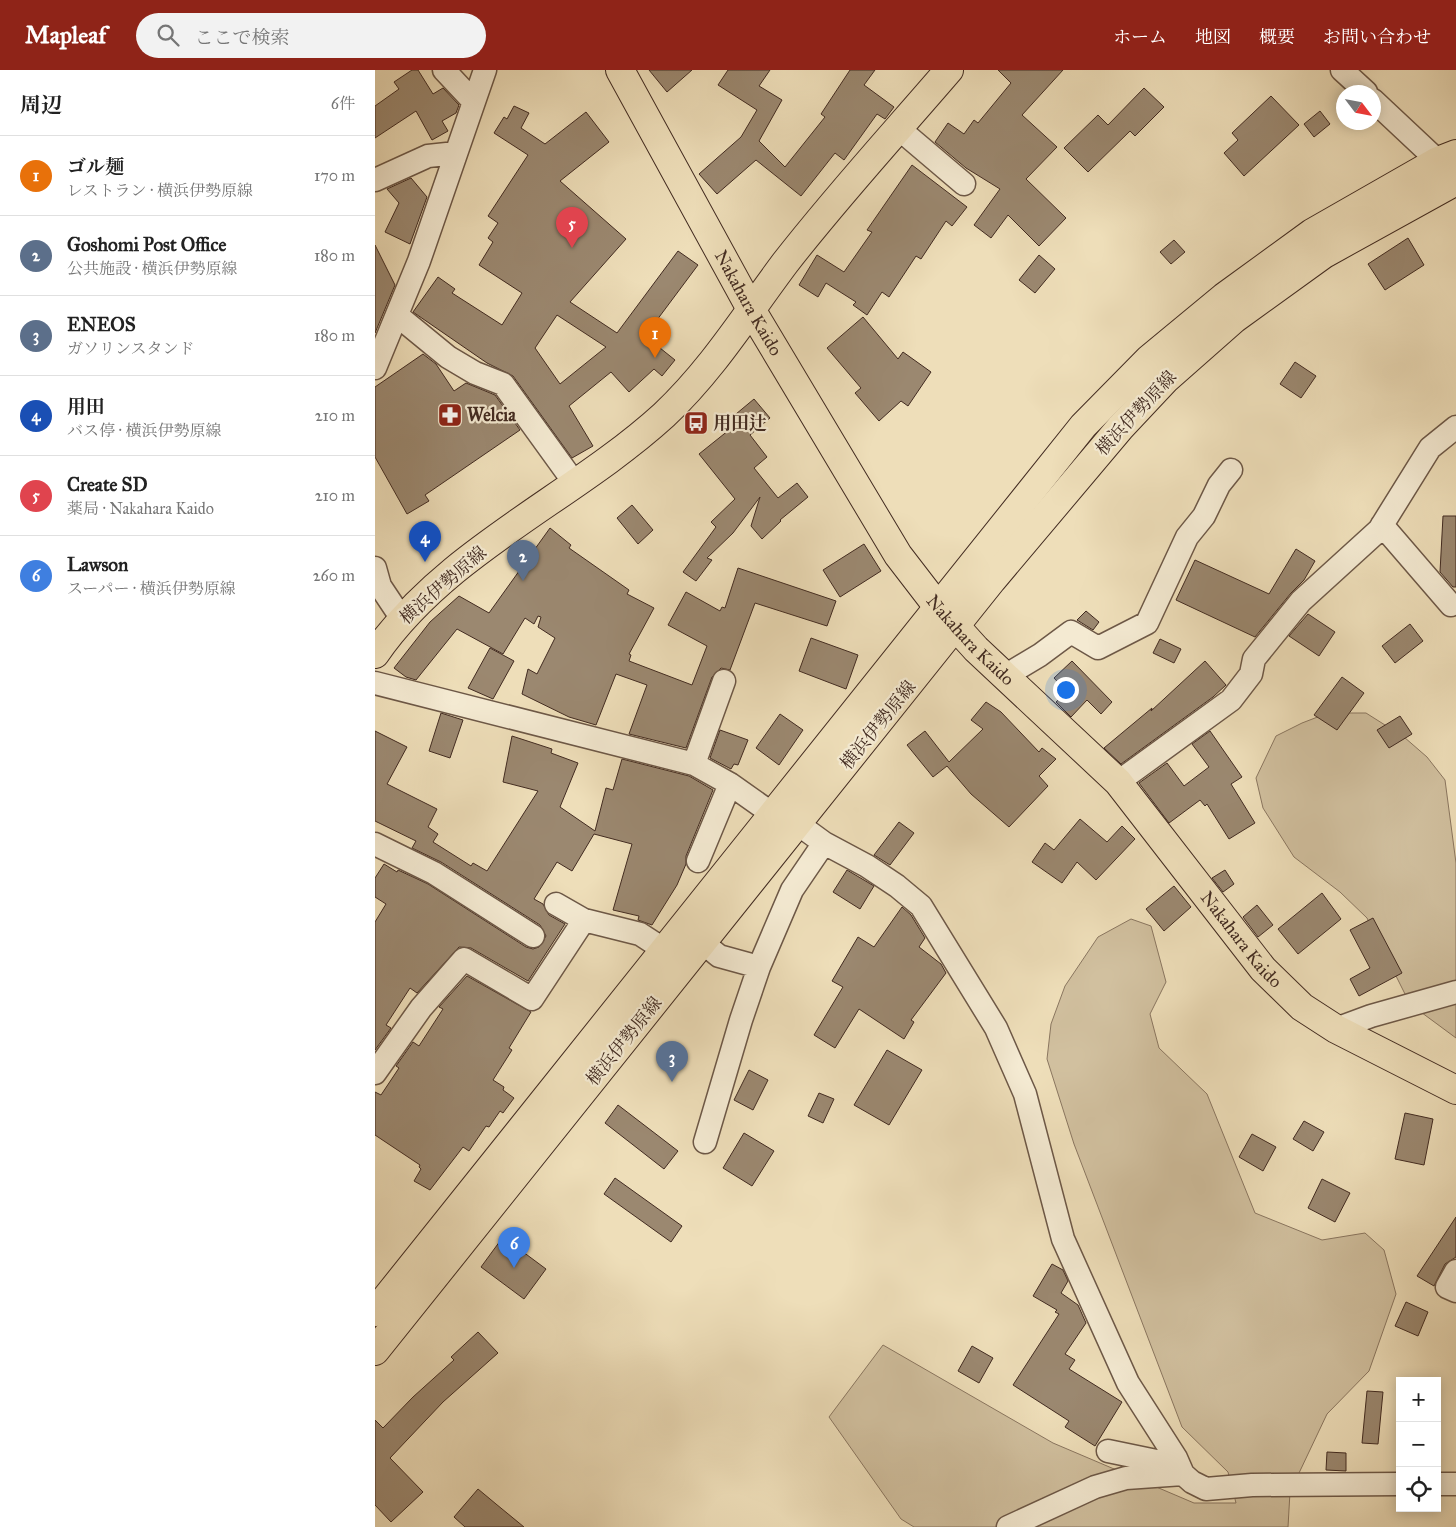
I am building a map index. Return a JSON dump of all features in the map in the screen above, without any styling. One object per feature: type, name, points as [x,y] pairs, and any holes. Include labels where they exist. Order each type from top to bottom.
[{"type":"main road","name":"Nakahara Kaido","points":[[620,70],[751,311],[898,555],[938,607],[1005,676],[1118,782],[1263,969],[1302,1007],[1336,1030],[1456,1090]]},
{"type":"main road","name":"横浜伊勢原線","points":[[375,654],[402,619],[460,567],[576,485],[664,415],[699,380],[785,263],[949,70]]},
{"type":"main road","name":"横浜伊勢原線","points":[[375,1312],[771,813],[1083,426],[1149,359],[1224,297],[1312,233],[1447,158]]},
{"type":"main road","name":"横浜伊勢原線","points":[[375,1351],[992,580],[1103,447],[1166,379],[1234,318],[1324,254],[1456,181]]},
{"type":"street","points":[[444,70],[473,101]]},
{"type":"street","points":[[375,368],[398,316],[485,70]]},
{"type":"street","points":[[1342,70],[1358,85]]},
{"type":"street","points":[[1381,106],[1447,158]]},
{"type":"street","points":[[898,128],[964,184]]},
{"type":"street","points":[[375,180],[428,156],[455,154]]},
{"type":"street","points":[[398,316],[448,357],[475,373],[503,384],[576,485]]},
{"type":"street","points":[[1118,782],[1231,700],[1251,674],[1254,659],[1301,601],[1382,525],[1430,448],[1456,427]]},
{"type":"street","points":[[1005,676],[1040,655],[1071,632],[1098,648],[1147,623],[1187,537],[1204,516],[1219,485],[1231,470]]},
{"type":"street","points":[[1382,525],[1451,606]]},
{"type":"street","points":[[375,568],[380,586],[402,619]]},
{"type":"street","points":[[695,764],[724,681]]},
{"type":"street","points":[[375,683],[695,764],[730,784],[771,813]]},
{"type":"street","points":[[698,861],[730,784]]},
{"type":"street","points":[[798,824],[824,843],[867,866],[897,886],[921,906],[996,1028],[1025,1094],[1063,1239],[1128,1383],[1176,1458],[1183,1474]]},
{"type":"street","points":[[705,1142],[741,1020],[759,967],[792,890],[824,843]]},
{"type":"street","points":[[375,844],[434,873],[533,936]]},
{"type":"street","points":[[556,904],[584,920],[641,934],[663,949]]},
{"type":"street","points":[[375,1073],[421,1008],[464,959],[532,999],[584,920]]},
{"type":"street","points":[[703,943],[719,956],[759,967]]},
{"type":"street","points":[[1336,1030],[1371,1016],[1456,992]]},
{"type":"street","points":[[1456,1271],[1447,1287],[1456,1291]]},
{"type":"street","points":[[1108,1451],[1166,1463],[1192,1482],[1206,1488],[1252,1485],[1396,1484]]},
{"type":"street","points":[[1008,1527],[1095,1487],[1126,1478],[1183,1474]]},
{"type":"street","points":[[1441,1484],[1456,1484]]},
{"type":"shaded area","points":[[1328,713],[1366,713],[1404,737],[1427,757],[1445,780],[1456,863],[1456,1038],[1410,1004],[1367,918],[1340,892],[1294,857],[1263,808],[1256,778],[1276,736]]},
{"type":"shaded area","points":[[1131,919],[1151,926],[1166,982],[1150,1014],[1159,1048],[1207,1094],[1255,1213],[1322,1240],[1365,1233],[1384,1250],[1396,1294],[1369,1371],[1327,1414],[1290,1492],[1288,1527],[914,1527],[901,1519],[829,1417],[883,1345],[1053,1443],[1194,1503],[1236,1503],[1228,1472],[1182,1427],[1074,1144],[1047,1059],[1051,1024],[1065,986],[1098,937]]},
{"type":"building","points":[[412,70],[418,70],[433,94],[443,88],[459,105],[456,113],[442,121],[448,131],[432,140],[416,111],[375,138],[375,106],[399,89],[394,82]]},
{"type":"building","points":[[649,70],[692,70],[667,92]]},
{"type":"building","points":[[728,70],[770,70],[759,86],[782,100],[759,141],[785,167],[825,117],[821,114],[850,70],[875,70],[864,85],[894,107],[885,119],[877,114],[844,160],[835,153],[801,196],[756,160],[717,194],[699,174],[741,137],[757,110],[718,85]]},
{"type":"building","points":[[998,70],[1063,70],[1022,115],[1057,147],[1026,179],[1066,218],[1039,246],[1008,215],[991,238],[974,225],[1000,189],[966,168],[935,142],[948,123],[964,134],[974,120],[978,123],[1011,83]]},
{"type":"building","points":[[1144,88],[1164,107],[1135,136],[1130,131],[1088,172],[1064,148],[1098,115],[1108,125]]},
{"type":"building","points":[[1271,96],[1299,125],[1244,176],[1224,153],[1238,140],[1232,133]]},
{"type":"building","points":[[514,106],[529,113],[521,128],[545,144],[586,112],[609,142],[560,181],[626,239],[570,302],[617,333],[678,251],[698,265],[645,336],[675,360],[662,376],[654,369],[629,392],[611,372],[569,406],[593,446],[572,458],[513,376],[487,363],[413,312],[438,277],[455,289],[452,293],[502,325],[522,293],[479,265],[493,242],[488,238],[498,223],[488,216],[528,155],[494,133],[504,117],[507,119]],"holes":[[[557,315],[606,347],[560,384],[535,348]]]},
{"type":"building","points":[[1320,111],[1330,124],[1314,137],[1304,124]]},
{"type":"building","points":[[912,165],[967,207],[952,226],[946,221],[921,259],[916,256],[889,297],[882,292],[867,315],[853,305],[856,302],[826,283],[818,297],[799,285],[817,255],[844,272],[872,232],[867,230]]},
{"type":"building","points":[[411,178],[427,197],[410,244],[385,232],[399,203],[387,189]]},
{"type":"building","points":[[1408,238],[1424,265],[1385,290],[1368,264]]},
{"type":"building","points":[[1174,240],[1185,252],[1171,264],[1160,252]]},
{"type":"building","points":[[375,245],[395,285],[375,333]]},
{"type":"building","points":[[1039,255],[1055,269],[1035,293],[1019,280]]},
{"type":"building","points":[[863,317],[898,359],[903,352],[931,372],[908,406],[901,401],[879,421],[855,393],[861,388],[827,348]]},
{"type":"building","name":"Welcia","points":[[423,354],[436,364],[454,391],[466,383],[495,395],[520,430],[425,495],[429,501],[407,514],[375,457],[375,387]]},
{"type":"building","points":[[1295,362],[1316,376],[1301,398],[1280,384]]},
{"type":"building","points":[[754,399],[770,418],[750,435],[767,457],[754,468],[778,498],[797,483],[808,497],[780,520],[762,539],[751,526],[760,497],[733,533],[707,558],[712,560],[696,581],[683,572],[716,527],[711,522],[735,499],[699,454],[729,430],[724,424]]},
{"type":"building","points":[[632,505],[653,530],[638,544],[617,518]]},
{"type":"building","points":[[1443,516],[1456,516],[1456,587],[1453,587],[1440,572]]},
{"type":"building","points":[[550,528],[571,545],[569,548],[629,590],[627,594],[654,608],[629,654],[631,655],[629,661],[692,685],[707,646],[668,625],[686,592],[720,611],[722,607],[725,608],[738,568],[836,601],[827,626],[755,603],[730,670],[721,668],[712,677],[686,748],[629,734],[647,685],[616,674],[596,725],[569,717],[522,694],[528,669],[537,674],[555,638],[538,627],[541,617],[538,616],[534,624],[525,618],[503,654],[457,629],[416,680],[406,677],[394,668],[430,622],[459,596],[489,613]]},
{"type":"building","points":[[864,544],[881,571],[840,597],[823,570]]},
{"type":"building","points":[[1296,549],[1315,561],[1304,580],[1255,637],[1176,600],[1195,560],[1269,594]]},
{"type":"building","points":[[1086,611],[1099,622],[1093,630],[1077,620]]},
{"type":"building","points":[[1308,614],[1335,632],[1319,656],[1289,636]]},
{"type":"building","points":[[1410,624],[1423,641],[1395,663],[1382,646]]},
{"type":"building","points":[[811,638],[858,655],[846,689],[799,671]]},
{"type":"building","points":[[1160,639],[1181,649],[1174,663],[1153,653]]},
{"type":"building","points":[[490,648],[514,661],[493,699],[468,688]]},
{"type":"building","points":[[1072,661],[1112,702],[1101,714],[1087,700],[1071,717],[1056,702],[1067,692],[1054,678]]},
{"type":"building","points":[[1205,661],[1226,685],[1213,697],[1121,764],[1104,748],[1152,708],[1151,711]]},
{"type":"building","points":[[1342,677],[1364,693],[1337,730],[1314,715]]},
{"type":"building","points":[[986,702],[1001,712],[1039,752],[1042,748],[1056,759],[1039,776],[1048,786],[1009,827],[971,794],[947,766],[933,777],[907,745],[925,731],[949,762],[983,729],[971,720]]},
{"type":"building","points":[[441,713],[463,720],[450,758],[429,751]]},
{"type":"building","points":[[780,714],[803,730],[779,765],[756,748]]},
{"type":"building","points":[[1400,716],[1412,734],[1389,748],[1377,730]]},
{"type":"building","points":[[720,730],[748,740],[738,765],[734,764],[731,769],[710,758]]},
{"type":"building","points":[[375,731],[407,747],[387,784],[437,809],[428,827],[438,834],[433,842],[471,866],[473,863],[487,871],[538,791],[503,782],[512,736],[552,749],[551,753],[578,763],[560,807],[595,831],[606,788],[613,790],[622,759],[689,776],[713,790],[686,856],[686,864],[677,885],[652,925],[638,920],[639,916],[613,910],[632,844],[594,834],[572,871],[557,862],[534,899],[543,904],[549,915],[565,924],[528,981],[471,948],[459,947],[417,993],[410,988],[386,1025],[391,1028],[375,1050],[375,922],[386,904],[375,897],[375,878],[384,864],[397,872],[398,870],[428,884],[526,947],[533,949],[539,947],[546,936],[540,925],[441,862],[412,848],[416,841],[375,821]]},
{"type":"building","points":[[1210,731],[1242,777],[1231,784],[1255,823],[1229,839],[1207,804],[1205,806],[1200,800],[1169,823],[1139,783],[1167,763],[1184,786],[1209,767],[1192,744]]},
{"type":"building","points":[[1080,819],[1107,842],[1122,826],[1135,839],[1096,880],[1077,862],[1062,883],[1032,862],[1045,843],[1054,850]]},
{"type":"building","points":[[899,822],[914,833],[890,865],[874,855]]},
{"type":"building","points":[[847,870],[874,886],[860,909],[833,892]]},
{"type":"building","points":[[1225,870],[1234,884],[1223,892],[1212,878]]},
{"type":"building","points":[[1174,886],[1191,907],[1164,931],[1146,909]]},
{"type":"building","points":[[1322,893],[1341,919],[1298,954],[1278,929]]},
{"type":"building","points":[[1257,905],[1273,925],[1258,937],[1243,917]]},
{"type":"building","points":[[902,907],[911,915],[925,938],[919,947],[941,964],[946,973],[911,1020],[914,1022],[904,1039],[859,1009],[835,1048],[814,1035],[843,987],[832,981],[858,937],[874,947]]},
{"type":"building","points":[[1373,918],[1402,973],[1359,996],[1350,979],[1370,968],[1350,930]]},
{"type":"building","points":[[467,976],[531,1012],[509,1048],[512,1050],[493,1080],[504,1087],[503,1090],[514,1098],[503,1113],[500,1111],[489,1127],[486,1126],[469,1151],[463,1147],[430,1190],[414,1181],[421,1169],[420,1165],[375,1135],[375,1092],[381,1095],[399,1068],[396,1066],[413,1042],[419,1046],[443,1009],[439,1007]]},
{"type":"building","points":[[887,1050],[922,1070],[889,1125],[854,1105]]},
{"type":"building","points":[[749,1070],[768,1080],[753,1110],[734,1100]]},
{"type":"building","points":[[819,1093],[834,1099],[823,1123],[808,1116]]},
{"type":"building","points":[[618,1105],[678,1151],[664,1169],[605,1123]]},
{"type":"building","points":[[1405,1113],[1433,1119],[1424,1165],[1395,1159]]},
{"type":"building","points":[[1304,1121],[1324,1132],[1313,1151],[1293,1139]]},
{"type":"building","points":[[744,1133],[774,1151],[752,1186],[723,1168]]},
{"type":"building","points":[[1252,1134],[1276,1147],[1263,1171],[1239,1157]]},
{"type":"building","points":[[615,1178],[682,1226],[671,1242],[604,1194]]},
{"type":"building","points":[[1322,1179],[1350,1193],[1335,1222],[1308,1208]]},
{"type":"building","points":[[1456,1217],[1456,1257],[1445,1264],[1434,1286],[1417,1276]]},
{"type":"building","points":[[503,1237],[546,1269],[524,1299],[481,1267]]},
{"type":"building","points":[[1052,1264],[1063,1270],[1068,1281],[1061,1293],[1078,1305],[1086,1323],[1065,1354],[1075,1360],[1069,1369],[1122,1402],[1095,1446],[1065,1427],[1069,1421],[1013,1385],[1059,1314],[1055,1312],[1057,1310],[1033,1296]]},
{"type":"building","points":[[1406,1302],[1428,1312],[1418,1336],[1395,1326]]},
{"type":"building","points":[[478,1332],[498,1353],[443,1402],[390,1458],[423,1492],[391,1522],[375,1505],[375,1420],[383,1428],[413,1397],[454,1360],[451,1357]]},
{"type":"building","points":[[972,1346],[993,1358],[979,1383],[958,1371]]},
{"type":"building","points":[[1367,1391],[1383,1392],[1378,1444],[1362,1443]]},
{"type":"building","points":[[1327,1452],[1346,1453],[1346,1471],[1326,1470]]},
{"type":"building","points":[[478,1489],[524,1527],[465,1527],[454,1517]]},
{"type":"place","name":"Create SD","points":[[572,248]]},
{"type":"place","name":"ゴル麺","points":[[655,358]]},
{"type":"place","name":"Welcia","points":[[450,415]]},
{"type":"place","name":"用田辻","points":[[696,423]]},
{"type":"place","name":"用田","points":[[425,562]]},
{"type":"place","name":"Goshomi Post Office","points":[[523,581]]},
{"type":"place","name":"ENEOS","points":[[672,1082]]},
{"type":"place","name":"Lawson","points":[[514,1268]]}]
